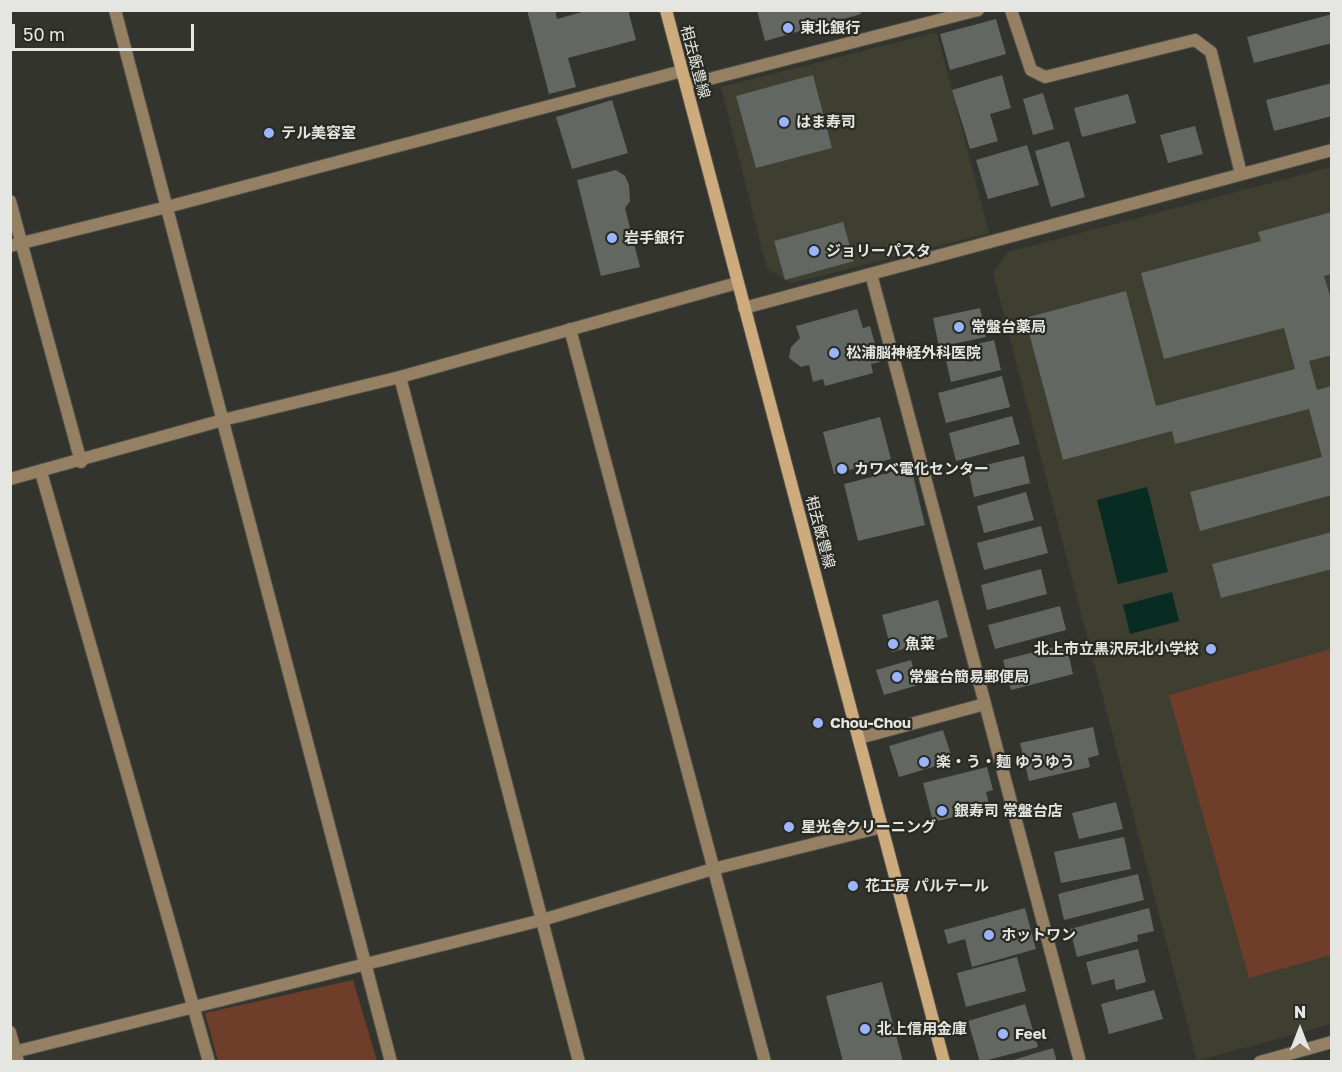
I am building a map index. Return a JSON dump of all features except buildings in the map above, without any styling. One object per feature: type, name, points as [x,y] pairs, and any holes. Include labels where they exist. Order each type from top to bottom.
[{"type":"main road","name":"相去飯豊線","points":[[666,10],[944,1062]]},
{"type":"street","points":[[115,10],[391,1062]]},
{"type":"street","points":[[686,85],[978,10]]},
{"type":"street","points":[[1011,10],[1031,70],[1045,77],[1194,40],[1211,52],[1241,174]]},
{"type":"street","points":[[16,244],[167,207],[682,71]]},
{"type":"street","points":[[744,308],[1332,150]]},
{"type":"street","points":[[10,201],[16,244],[81,462]]},
{"type":"street","points":[[871,274],[1080,1062]]},
{"type":"street","points":[[10,479],[81,462],[223,420],[399,377],[737,283]]},
{"type":"street","points":[[570,329],[765,1062]]},
{"type":"street","points":[[399,377],[579,1062]]},
{"type":"street","points":[[40,472],[209,1062]]},
{"type":"street","points":[[859,738],[985,704]]},
{"type":"street","points":[[10,1032],[15,1056],[542,920],[712,869],[882,828]]},
{"type":"street","points":[[1260,1062],[1332,1042]]},
{"type":"shaded area","points":[[937,32],[989,233],[792,283],[767,269],[721,87]]},
{"type":"shaded area","name":"北上市立黒沢尻北小学校","points":[[1331,167],[1331,1024],[1197,1061],[993,273],[1008,252]]},
{"type":"shaded area","points":[[1331,649],[1331,955],[1249,978],[1169,695]]},
{"type":"shaded area","points":[[353,980],[377,1061],[218,1061],[205,1013]]},
{"type":"water","points":[[1147,487],[1168,572],[1118,584],[1097,500]]},
{"type":"water","points":[[1172,592],[1179,621],[1130,634],[1123,605]]},
{"type":"place","name":"東北銀行","points":[[788,28]]},
{"type":"place","name":"はま寿司","points":[[784,122]]},
{"type":"place","name":"テル美容室","points":[[269,133]]},
{"type":"place","name":"岩手銀行","points":[[612,238]]},
{"type":"place","name":"ジョリーパスタ","points":[[814,251]]},
{"type":"place","name":"常盤台薬局","points":[[959,327]]},
{"type":"place","name":"松浦脳神経外科医院","points":[[834,353]]},
{"type":"place","name":"カワベ電化センター","points":[[842,469]]},
{"type":"place","name":"魚菜","points":[[893,644]]},
{"type":"place","name":"北上市立黒沢尻北小学校","points":[[1211,649]]},
{"type":"place","name":"常盤台簡易郵便局","points":[[897,677]]},
{"type":"place","name":"Chou-Chou","points":[[818,723]]},
{"type":"place","name":"楽・う・麺 ゆうゆう","points":[[924,762]]},
{"type":"place","name":"銀寿司 常盤台店","points":[[942,811]]},
{"type":"place","name":"星光舎クリーニング","points":[[789,827]]},
{"type":"place","name":"花工房 パルテール","points":[[853,886]]},
{"type":"place","name":"ホットワン","points":[[989,935]]},
{"type":"place","name":"北上信用金庫","points":[[865,1029]]},
{"type":"place","name":"Feel","points":[[1003,1034]]}]
